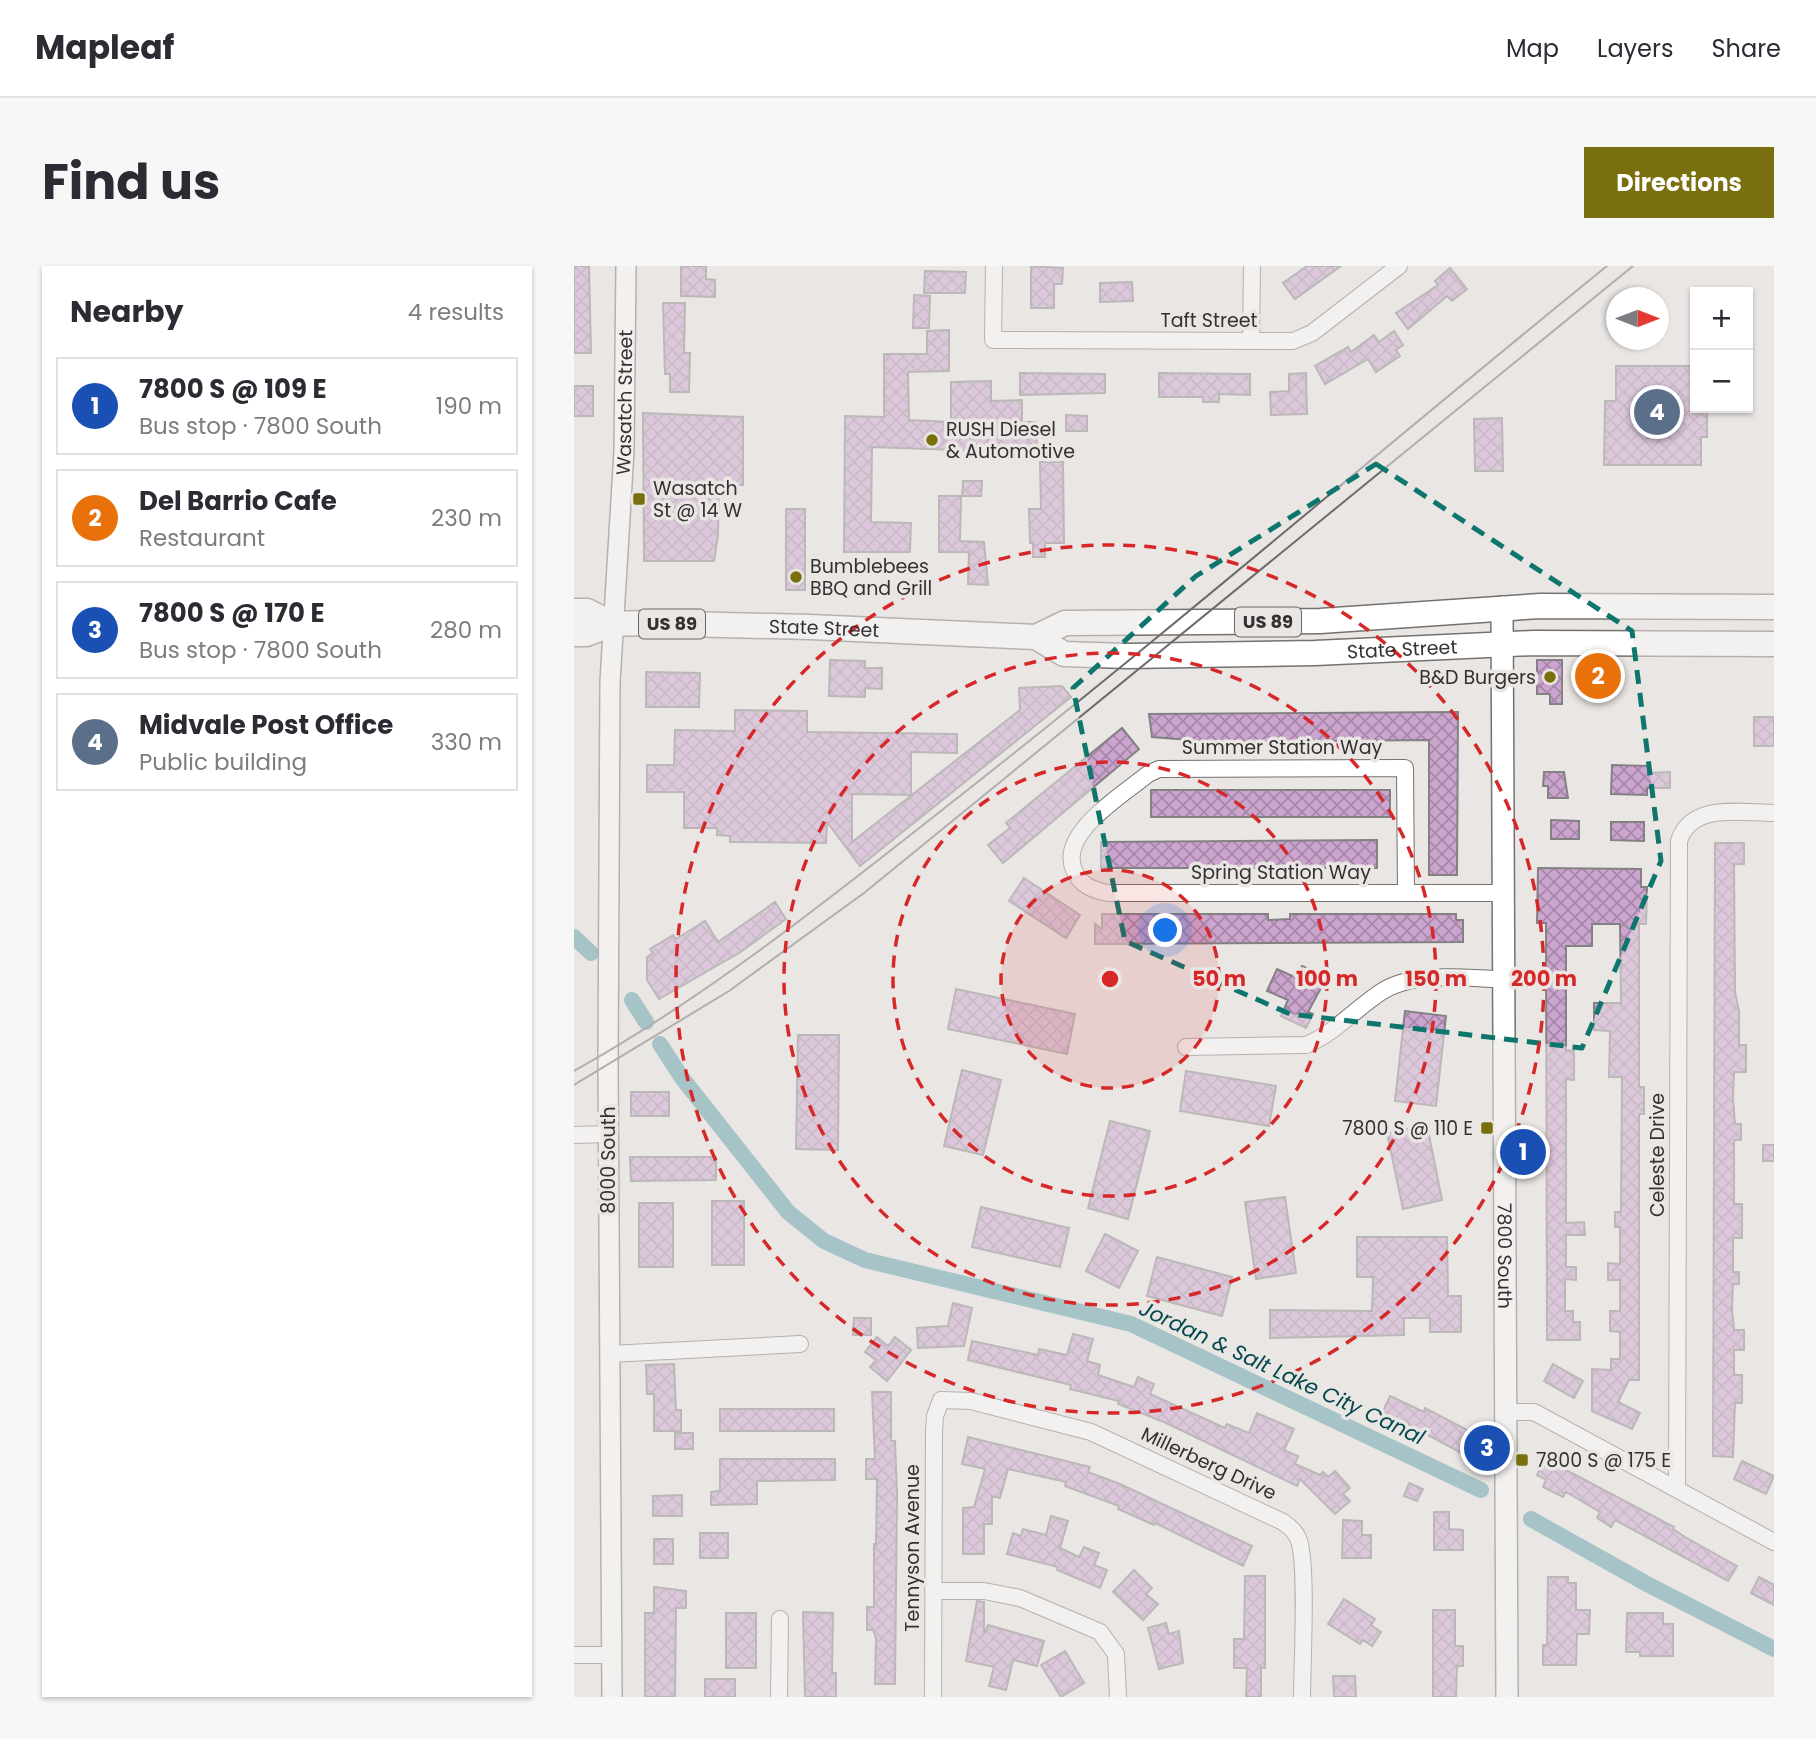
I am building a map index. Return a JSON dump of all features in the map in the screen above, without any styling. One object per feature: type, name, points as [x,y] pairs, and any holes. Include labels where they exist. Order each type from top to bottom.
[{"type":"main road","name":"State Street","points":[[574,634],[586,634],[613,624],[810,627],[1036,637],[1065,623],[1320,621],[1502,607],[1774,607]]},
{"type":"main road","name":"7800 South","points":[[1502,607],[1507,1697]]},
{"type":"main road","name":"State Street","points":[[574,611],[587,611],[613,624]]},
{"type":"main road","name":"State Street","points":[[1036,637],[1064,654],[1127,656],[1315,653],[1504,645],[1774,644]]},
{"type":"street","name":"Wasatch Street","points":[[613,624],[624,440],[626,266]]},
{"type":"street","name":"Taft Street","points":[[994,266],[993,340],[1251,341],[1303,338],[1399,266]]},
{"type":"street","points":[[1251,341],[1252,266]]},
{"type":"street","name":"8000 South","points":[[612,1697],[608,1134],[610,682],[613,624]]},
{"type":"street","name":"Summer Station Way","points":[[1071,864],[1071,850],[1076,837],[1086,826],[1148,774],[1160,769],[1405,768],[1406,893]]},
{"type":"street","name":"Celeste Drive","points":[[1677,1488],[1678,851],[1682,831],[1687,824],[1704,814],[1774,813]]},
{"type":"street","name":"Spring Station Way","points":[[1071,864],[1084,885],[1108,893],[1505,893]]},
{"type":"street","points":[[1185,1047],[1306,1045],[1322,1038],[1382,991],[1397,984],[1427,979],[1505,979]]},
{"type":"street","points":[[574,1135],[608,1134]]},
{"type":"street","points":[[610,1354],[800,1344]]},
{"type":"street","name":"Tennyson Avenue","points":[[933,1697],[934,1432],[941,1401]]},
{"type":"street","name":"Millerberg Drive","points":[[941,1401],[971,1401],[1091,1432],[1283,1522],[1292,1529],[1298,1537],[1302,1560],[1302,1697]]},
{"type":"street","points":[[1506,1412],[1534,1412],[1774,1542]]},
{"type":"street","points":[[933,1591],[984,1591],[1020,1598],[1100,1632],[1116,1654],[1118,1697]]},
{"type":"street","points":[[779,1697],[780,1619]]},
{"type":"street","points":[[574,1655],[612,1655]]},
{"type":"highlighted area","points":[[1376,464],[1632,631],[1661,861],[1582,1048],[1290,1014],[1125,941],[1073,688],[1196,576]]},
{"type":"building","points":[[574,266],[589,266],[591,353],[574,353]]},
{"type":"building","points":[[681,266],[706,266],[706,279],[715,280],[715,297],[681,296]]},
{"type":"building","points":[[1031,266],[1063,268],[1062,284],[1054,284],[1054,308],[1031,308]]},
{"type":"building","points":[[1307,266],[1341,266],[1295,299],[1283,283]]},
{"type":"building","points":[[1450,268],[1467,289],[1452,301],[1447,296],[1408,329],[1396,313],[1438,285],[1435,281]]},
{"type":"building","points":[[925,271],[966,272],[965,293],[924,293]]},
{"type":"building","points":[[1132,282],[1133,301],[1100,302],[1100,283]]},
{"type":"building","points":[[914,295],[930,296],[929,328],[913,328]]},
{"type":"building","points":[[663,303],[685,303],[684,353],[690,353],[689,392],[670,392],[670,374],[665,374]]},
{"type":"building","points":[[949,330],[949,371],[908,372],[909,420],[951,422],[951,382],[991,381],[991,401],[1022,400],[1022,422],[1036,422],[1037,453],[872,447],[871,522],[911,523],[910,552],[844,552],[845,416],[884,417],[884,354],[927,354],[927,331]]},
{"type":"building","points":[[1394,331],[1403,345],[1396,350],[1400,356],[1376,372],[1368,359],[1325,384],[1315,366],[1348,347],[1351,352],[1374,335],[1379,342]]},
{"type":"building","points":[[1616,366],[1690,366],[1690,413],[1707,413],[1707,437],[1701,437],[1701,465],[1604,465],[1605,401],[1616,401]]},
{"type":"building","points":[[1020,373],[1105,374],[1105,393],[1020,395]]},
{"type":"building","points":[[1159,373],[1250,374],[1250,395],[1219,394],[1219,402],[1203,402],[1203,397],[1159,397]]},
{"type":"building","points":[[1306,373],[1307,414],[1271,415],[1270,392],[1289,391],[1289,374]]},
{"type":"building","points":[[574,386],[593,386],[593,416],[574,416]]},
{"type":"building","points":[[643,413],[743,417],[743,485],[719,485],[718,535],[714,561],[644,561]]},
{"type":"building","points":[[1066,415],[1087,416],[1087,431],[1066,431]]},
{"type":"building","points":[[1502,418],[1503,471],[1475,471],[1474,419]]},
{"type":"building","points":[[1040,462],[1063,462],[1064,543],[1045,543],[1045,557],[1033,557],[1029,509],[1041,509]]},
{"type":"building","points":[[963,481],[982,481],[981,496],[962,496]]},
{"type":"building","points":[[939,496],[961,496],[960,541],[984,542],[988,585],[968,584],[969,552],[939,552]]},
{"type":"building","points":[[786,509],[805,509],[805,590],[786,590]]},
{"type":"building","points":[[830,660],[865,661],[865,668],[882,668],[882,689],[865,688],[865,697],[829,696]]},
{"type":"building","name":"B&D Burgers","points":[[1537,660],[1562,660],[1562,704],[1550,704],[1550,694],[1537,694]]},
{"type":"building","points":[[1586,662],[1610,662],[1610,689],[1586,690]]},
{"type":"building","points":[[646,672],[700,673],[699,707],[646,707]]},
{"type":"building","points":[[1062,686],[1071,697],[860,866],[827,822],[826,843],[730,842],[730,836],[717,835],[717,828],[684,828],[684,792],[647,792],[647,765],[674,765],[675,730],[735,731],[735,710],[807,711],[807,732],[957,734],[957,753],[911,752],[911,795],[852,794],[852,842],[1020,710],[1019,688]]},
{"type":"building","points":[[1458,712],[1457,875],[1429,875],[1429,740],[1215,742],[1152,737],[1149,714]]},
{"type":"building","points":[[1754,717],[1774,717],[1774,746],[1754,746]]},
{"type":"building","points":[[1122,728],[1139,749],[1003,863],[988,845],[1010,828],[1006,823]]},
{"type":"building","points":[[1612,765],[1648,766],[1648,773],[1670,772],[1670,788],[1647,788],[1647,795],[1611,794]]},
{"type":"building","points":[[1544,772],[1564,772],[1568,798],[1548,798],[1548,786],[1543,786]]},
{"type":"building","points":[[1151,790],[1390,790],[1390,817],[1151,817]]},
{"type":"building","points":[[1551,820],[1579,821],[1579,839],[1551,839]]},
{"type":"building","points":[[1611,822],[1644,822],[1644,841],[1611,840]]},
{"type":"building","points":[[1377,840],[1377,868],[1101,868],[1101,842]]},
{"type":"building","points":[[1715,843],[1744,843],[1744,864],[1734,864],[1735,992],[1739,1011],[1739,1045],[1746,1045],[1746,1072],[1734,1072],[1733,1098],[1735,1124],[1741,1124],[1741,1140],[1734,1140],[1734,1204],[1742,1204],[1742,1238],[1733,1238],[1733,1272],[1739,1272],[1739,1284],[1733,1284],[1732,1310],[1734,1330],[1744,1330],[1744,1350],[1734,1350],[1734,1375],[1742,1375],[1742,1403],[1735,1403],[1733,1457],[1713,1456]]},
{"type":"building","points":[[1538,868],[1641,869],[1641,887],[1647,887],[1646,924],[1639,924],[1639,1087],[1644,1087],[1644,1114],[1639,1114],[1639,1380],[1629,1380],[1618,1402],[1640,1413],[1632,1429],[1592,1411],[1592,1369],[1611,1370],[1611,1359],[1620,1359],[1620,1332],[1610,1331],[1610,1311],[1620,1311],[1620,1280],[1608,1280],[1608,1263],[1620,1264],[1620,1227],[1615,1227],[1615,1212],[1621,1212],[1622,1077],[1609,1077],[1610,1031],[1594,1030],[1594,1003],[1621,1003],[1620,924],[1592,924],[1592,946],[1566,946],[1566,1050],[1574,1051],[1574,1080],[1566,1079],[1566,1223],[1584,1222],[1585,1235],[1566,1235],[1566,1267],[1576,1267],[1576,1280],[1565,1279],[1565,1311],[1573,1311],[1573,1322],[1580,1322],[1580,1340],[1547,1340],[1546,923],[1537,923]]},
{"type":"building","points":[[1024,878],[1080,915],[1066,938],[1009,901]]},
{"type":"building","points":[[775,902],[786,919],[739,953],[659,999],[647,980],[647,957],[653,953],[650,949],[673,935],[676,939],[705,921],[718,942]]},
{"type":"building","points":[[1102,914],[1268,914],[1268,920],[1290,919],[1290,914],[1456,914],[1456,920],[1463,920],[1463,942],[1095,944],[1095,924],[1102,929]]},
{"type":"building","points":[[1302,966],[1327,977],[1308,1012],[1313,1014],[1306,1028],[1281,1016],[1288,1000],[1267,991],[1277,969],[1297,978]]},
{"type":"building","points":[[956,989],[1075,1014],[1067,1054],[948,1029]]},
{"type":"building","points":[[1405,1011],[1446,1016],[1436,1106],[1395,1101]]},
{"type":"building","points":[[798,1035],[839,1035],[838,1150],[796,1149]]},
{"type":"building","points":[[962,1070],[1001,1080],[983,1155],[944,1146]]},
{"type":"building","points":[[1186,1071],[1276,1086],[1269,1126],[1180,1111]]},
{"type":"building","points":[[631,1092],[669,1092],[669,1116],[631,1116]]},
{"type":"building","points":[[1110,1121],[1150,1131],[1128,1219],[1088,1208]]},
{"type":"building","points":[[1427,1125],[1442,1200],[1403,1209],[1387,1133]]},
{"type":"building","points":[[1763,1145],[1774,1145],[1774,1161],[1763,1161]]},
{"type":"building","points":[[630,1157],[716,1157],[716,1180],[631,1181]]},
{"type":"building","points":[[1285,1197],[1296,1273],[1256,1279],[1245,1202]]},
{"type":"building","points":[[712,1201],[744,1201],[744,1265],[712,1265]]},
{"type":"building","points":[[639,1203],[673,1203],[673,1267],[639,1267]]},
{"type":"building","points":[[981,1207],[1069,1228],[1060,1267],[972,1247]]},
{"type":"building","points":[[1105,1234],[1138,1251],[1119,1288],[1086,1271]]},
{"type":"building","points":[[1357,1237],[1447,1237],[1448,1296],[1461,1296],[1461,1332],[1430,1332],[1430,1318],[1404,1318],[1404,1335],[1270,1338],[1270,1310],[1372,1311],[1373,1277],[1357,1277]]},
{"type":"building","points":[[1157,1257],[1232,1277],[1222,1316],[1147,1296]]},
{"type":"building","points":[[953,1303],[972,1308],[964,1346],[918,1348],[917,1328],[948,1326]]},
{"type":"building","points":[[854,1318],[871,1318],[871,1335],[853,1335]]},
{"type":"building","points":[[1073,1334],[1093,1339],[1087,1361],[1100,1365],[1098,1375],[1134,1387],[1138,1377],[1154,1384],[1150,1394],[1225,1428],[1227,1424],[1249,1433],[1257,1413],[1294,1429],[1284,1450],[1298,1456],[1295,1464],[1320,1475],[1323,1472],[1328,1477],[1335,1471],[1350,1488],[1343,1494],[1350,1501],[1335,1514],[1300,1479],[1297,1486],[1164,1422],[1118,1404],[1119,1401],[1070,1389],[1071,1385],[968,1360],[972,1341],[1038,1355],[1039,1349],[1067,1355]]},
{"type":"building","points":[[877,1337],[888,1346],[895,1337],[911,1350],[887,1381],[870,1367],[876,1360],[865,1352]]},
{"type":"building","points":[[674,1364],[676,1410],[681,1410],[681,1431],[654,1431],[654,1394],[647,1394],[646,1365]]},
{"type":"building","points":[[1553,1364],[1583,1381],[1574,1398],[1544,1381]]},
{"type":"building","points":[[872,1392],[891,1392],[891,1441],[895,1441],[895,1684],[875,1684],[876,1638],[873,1630],[867,1630],[867,1607],[874,1607],[876,1544],[877,1479],[866,1479],[866,1459],[875,1459]]},
{"type":"building","points":[[1390,1396],[1424,1412],[1425,1408],[1467,1430],[1462,1441],[1468,1444],[1463,1454],[1383,1411]]},
{"type":"building","points":[[720,1409],[834,1409],[834,1431],[720,1431]]},
{"type":"building","points":[[675,1433],[693,1433],[693,1449],[675,1449]]},
{"type":"building","points":[[968,1437],[1090,1467],[1088,1472],[1120,1484],[1252,1546],[1243,1566],[1155,1523],[1154,1525],[1118,1509],[1119,1506],[1065,1486],[1066,1482],[1008,1469],[1000,1498],[992,1496],[992,1524],[984,1524],[984,1554],[963,1554],[963,1508],[974,1507],[985,1469],[962,1464]]},
{"type":"building","points":[[720,1459],[835,1459],[835,1480],[757,1481],[757,1504],[711,1505],[711,1492],[720,1491]]},
{"type":"building","points":[[1545,1459],[1674,1527],[1673,1529],[1685,1537],[1737,1566],[1728,1581],[1615,1520],[1611,1527],[1597,1518],[1600,1512],[1566,1492],[1563,1497],[1543,1487],[1546,1480],[1537,1475]]},
{"type":"building","points":[[1742,1461],[1774,1476],[1766,1494],[1734,1479]]},
{"type":"building","points":[[1409,1483],[1423,1489],[1417,1501],[1404,1496]]},
{"type":"building","points":[[682,1495],[682,1516],[653,1516],[653,1496]]},
{"type":"building","points":[[1434,1512],[1449,1512],[1449,1529],[1463,1530],[1463,1550],[1434,1550]]},
{"type":"building","points":[[1051,1516],[1068,1521],[1060,1548],[1079,1557],[1084,1547],[1099,1553],[1094,1565],[1107,1570],[1100,1588],[1057,1570],[1058,1567],[1007,1554],[1013,1533],[1021,1536],[1023,1529],[1046,1535]]},
{"type":"building","points":[[1343,1520],[1362,1521],[1362,1535],[1371,1535],[1371,1558],[1342,1558]]},
{"type":"building","points":[[700,1533],[728,1533],[728,1558],[700,1558]]},
{"type":"building","points":[[654,1539],[673,1539],[673,1564],[654,1564]]},
{"type":"building","points":[[1134,1570],[1152,1588],[1146,1594],[1158,1604],[1143,1620],[1113,1592]]},
{"type":"building","points":[[1245,1576],[1265,1576],[1265,1668],[1261,1668],[1261,1697],[1246,1697],[1247,1668],[1234,1668],[1234,1639],[1244,1639]]},
{"type":"building","points":[[1548,1577],[1568,1577],[1568,1583],[1576,1583],[1576,1610],[1590,1610],[1589,1634],[1577,1634],[1576,1665],[1543,1665],[1543,1645],[1547,1645]]},
{"type":"building","points":[[1759,1577],[1774,1585],[1774,1605],[1751,1593]]},
{"type":"building","points":[[654,1587],[686,1591],[686,1608],[676,1608],[675,1697],[645,1697],[645,1613],[654,1613]]},
{"type":"building","points":[[1344,1599],[1375,1619],[1371,1625],[1381,1632],[1372,1646],[1363,1640],[1360,1644],[1328,1624]]},
{"type":"building","points":[[977,1601],[984,1602],[984,1634],[988,1625],[1044,1641],[1037,1666],[1013,1660],[1006,1690],[989,1686],[994,1667],[966,1661]]},
{"type":"building","points":[[1433,1610],[1455,1610],[1455,1646],[1463,1646],[1463,1666],[1457,1666],[1456,1697],[1433,1697]]},
{"type":"building","points":[[803,1612],[833,1613],[832,1673],[836,1673],[836,1697],[805,1697]]},
{"type":"building","points":[[726,1613],[756,1613],[756,1668],[726,1668]]},
{"type":"building","points":[[1627,1613],[1663,1613],[1663,1624],[1673,1624],[1673,1656],[1640,1656],[1640,1652],[1626,1652]]},
{"type":"building","points":[[1166,1623],[1169,1634],[1179,1631],[1183,1663],[1159,1669],[1148,1628]]},
{"type":"building","points":[[1065,1651],[1084,1683],[1061,1697],[1041,1665]]},
{"type":"building","points":[[1333,1676],[1355,1676],[1356,1697],[1334,1697]]},
{"type":"building","points":[[705,1679],[735,1679],[735,1697],[705,1697]]},
{"type":"waterway","name":"Jordan & Salt Lake City Canal","points":[[574,937],[591,953]]},
{"type":"waterway","name":"Jordan & Salt Lake City Canal","points":[[632,1000],[646,1022]]},
{"type":"waterway","name":"Jordan & Salt Lake City Canal","points":[[660,1044],[682,1078],[788,1212],[824,1241],[865,1260],[1131,1324],[1481,1490]]},
{"type":"waterway","name":"Jordan & Salt Lake City Canal","points":[[1531,1519],[1647,1584],[1774,1649]]},
{"type":"tram line","points":[[574,1071],[677,1008],[775,939],[871,866],[1127,662],[1607,266]]},
{"type":"tram line","points":[[574,1085],[729,991],[864,893],[1633,266]]},
{"type":"place","name":"Midvale Post Office","points":[[1657,412]]},
{"type":"place","name":"RUSH Diesel & Automotive","points":[[932,440]]},
{"type":"place","name":"Wasatch St @ 14 W","points":[[639,499]]},
{"type":"place","name":"Bumblebees BBQ and Grill","points":[[796,577]]},
{"type":"place","name":"Del Barrio Cafe","points":[[1598,676]]},
{"type":"place","name":"B&D Burgers","points":[[1550,677]]},
{"type":"place","name":"7800 S @ 110 E","points":[[1487,1128]]},
{"type":"place","name":"7800 S @ 109 E","points":[[1523,1152]]},
{"type":"place","name":"7800 S @ 170 E","points":[[1487,1448]]},
{"type":"place","name":"7800 S @ 175 E","points":[[1522,1460]]}]
